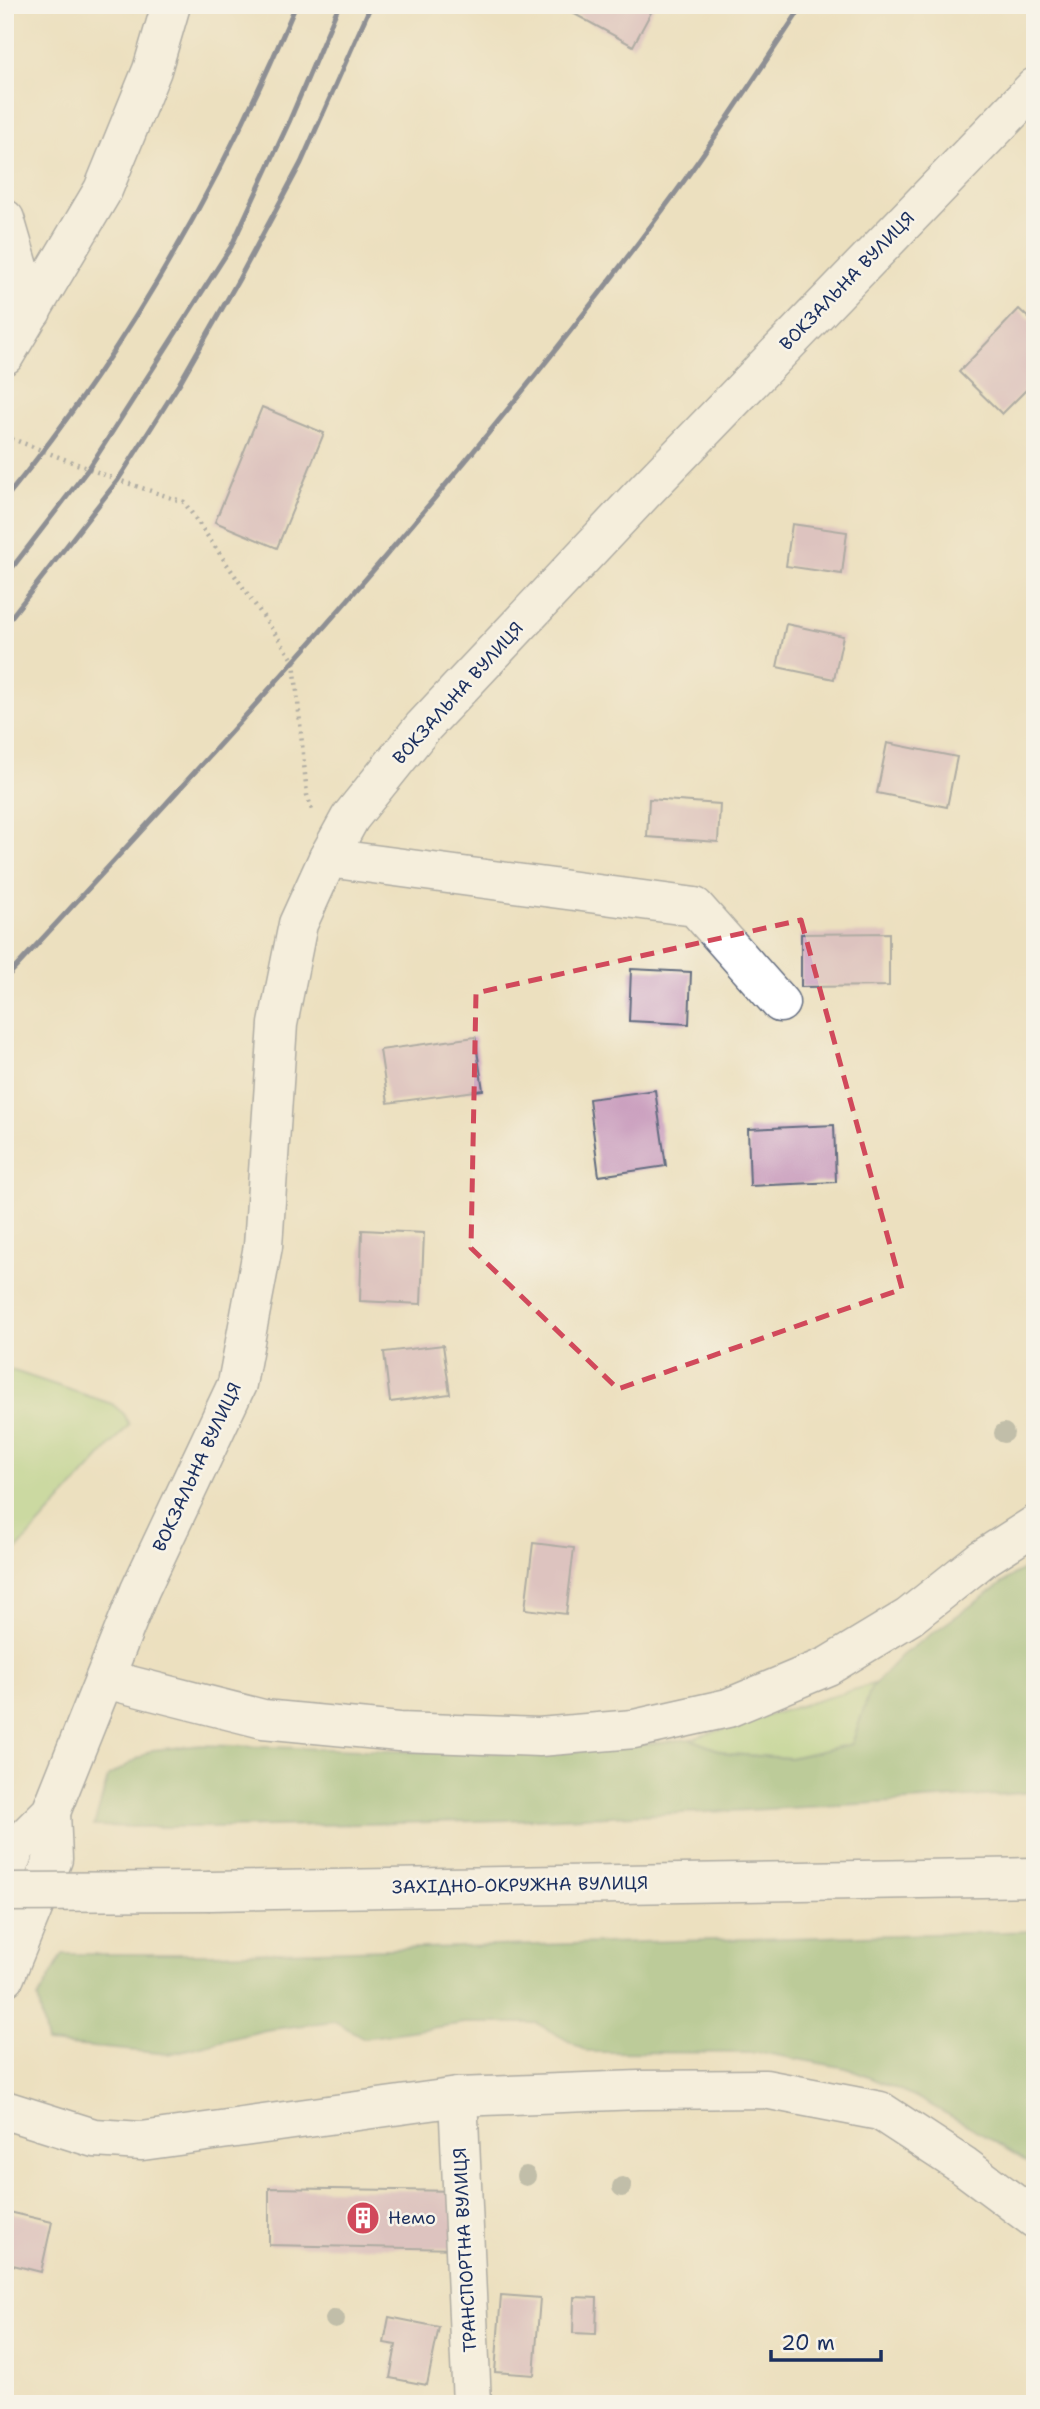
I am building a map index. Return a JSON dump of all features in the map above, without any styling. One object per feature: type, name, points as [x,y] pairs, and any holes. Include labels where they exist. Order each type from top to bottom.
[{"type":"main road","points":[[5,355],[103,190],[152,70],[171,5]]},
{"type":"main road","name":"ВОКЗАЛЬНА ВУЛИЦЯ","points":[[5,1874],[16,1847],[51,1812],[140,1590],[237,1384],[262,1246],[278,1024],[298,924],[328,858],[350,818],[423,727],[643,493],[1035,87]]},
{"type":"main road","points":[[5,219],[32,311]]},
{"type":"main road","points":[[328,858],[695,908],[780,1003]]},
{"type":"main road","points":[[105,1679],[263,1719],[399,1732],[538,1737],[634,1729],[728,1708],[828,1665],[909,1617],[982,1559],[1035,1525]]},
{"type":"main road","name":"ВОКЗАЛЬНА ВУЛИЦЯ","points":[[5,1977],[53,1859],[51,1812]]},
{"type":"main road","points":[[971,1877],[1035,1860]]},
{"type":"main road","name":"ЗАХІДНО-ОКРУЖНА ВУЛИЦЯ","points":[[5,1892],[1035,1877]]},
{"type":"main road","points":[[5,2110],[94,2138],[142,2141],[458,2097],[639,2090],[765,2089],[880,2111],[964,2166],[1035,2219]]},
{"type":"main road","name":"ТРАНСПОРТНА ВУЛИЦЯ","points":[[458,2097],[472,2404]]},
{"type":"path","points":[[5,436],[118,480],[184,502],[294,661],[307,795],[328,858]]},
{"type":"highlighted area","points":[[801,920],[902,1289],[618,1389],[471,1248],[476,993]]},
{"type":"green space","points":[[5,1368],[112,1404],[124,1414],[129,1425],[5,1563]]},
{"type":"green space","points":[[1035,1560],[1035,1792],[825,1806],[545,1819],[237,1827],[94,1826],[108,1777],[152,1750],[201,1745],[462,1753],[577,1751],[690,1739],[729,1754],[790,1758],[852,1744],[871,1688],[902,1655]]},
{"type":"green space","points":[[876,1683],[871,1688],[852,1744],[790,1758],[729,1754],[690,1739]]},
{"type":"green space","points":[[1035,1931],[1035,2167],[914,2096],[846,2068],[764,2053],[588,2052],[536,2023],[465,2023],[364,2038],[334,2021],[266,2030],[169,2054],[47,2043],[38,1998],[63,1954],[210,1954]]},
{"type":"building","points":[[558,5],[655,5],[633,46]]},
{"type":"building","points":[[1019,309],[1035,324],[1035,381],[1002,414],[959,372]]},
{"type":"building","points":[[262,407],[324,433],[277,548],[215,522]]},
{"type":"building","points":[[792,524],[847,532],[842,574],[786,566]]},
{"type":"building","points":[[786,624],[843,636],[834,679],[777,667]]},
{"type":"building","points":[[887,743],[957,757],[947,807],[877,793]]},
{"type":"building","points":[[649,799],[720,804],[718,842],[647,837]]},
{"type":"building","points":[[889,933],[889,986],[801,987],[801,934]]},
{"type":"building","points":[[631,969],[691,972],[689,1024],[629,1021]]},
{"type":"building","points":[[475,1037],[483,1090],[388,1103],[380,1050]]},
{"type":"building","points":[[655,1090],[666,1166],[599,1176],[589,1099]]},
{"type":"building","points":[[834,1125],[836,1182],[750,1186],[748,1129]]},
{"type":"building","points":[[362,1230],[424,1233],[421,1304],[360,1301]]},
{"type":"building","points":[[443,1345],[450,1394],[390,1402],[384,1352]]},
{"type":"building","points":[[533,1543],[574,1548],[566,1614],[525,1609]]},
{"type":"building","name":"Немо","points":[[269,2188],[458,2191],[458,2249],[269,2245]]},
{"type":"building","points":[[5,2211],[52,2222],[41,2272],[5,2263]]},
{"type":"building","points":[[501,2295],[540,2298],[534,2375],[495,2372]]},
{"type":"building","points":[[574,2297],[597,2298],[596,2334],[573,2333]]},
{"type":"building","points":[[389,2317],[439,2327],[427,2385],[390,2378],[396,2345],[384,2343]]},
{"type":"railway","points":[[5,499],[91,384],[168,263],[236,136],[296,5]]},
{"type":"railway","points":[[5,577],[89,468],[231,247],[339,5]]},
{"type":"railway","points":[[5,625],[118,480],[179,384],[301,163],[371,5]]},
{"type":"railway","points":[[5,979],[341,608],[502,416],[580,319],[675,193],[803,5]]},
{"type":"place","name":"Немо","points":[[363,2218]]}]
